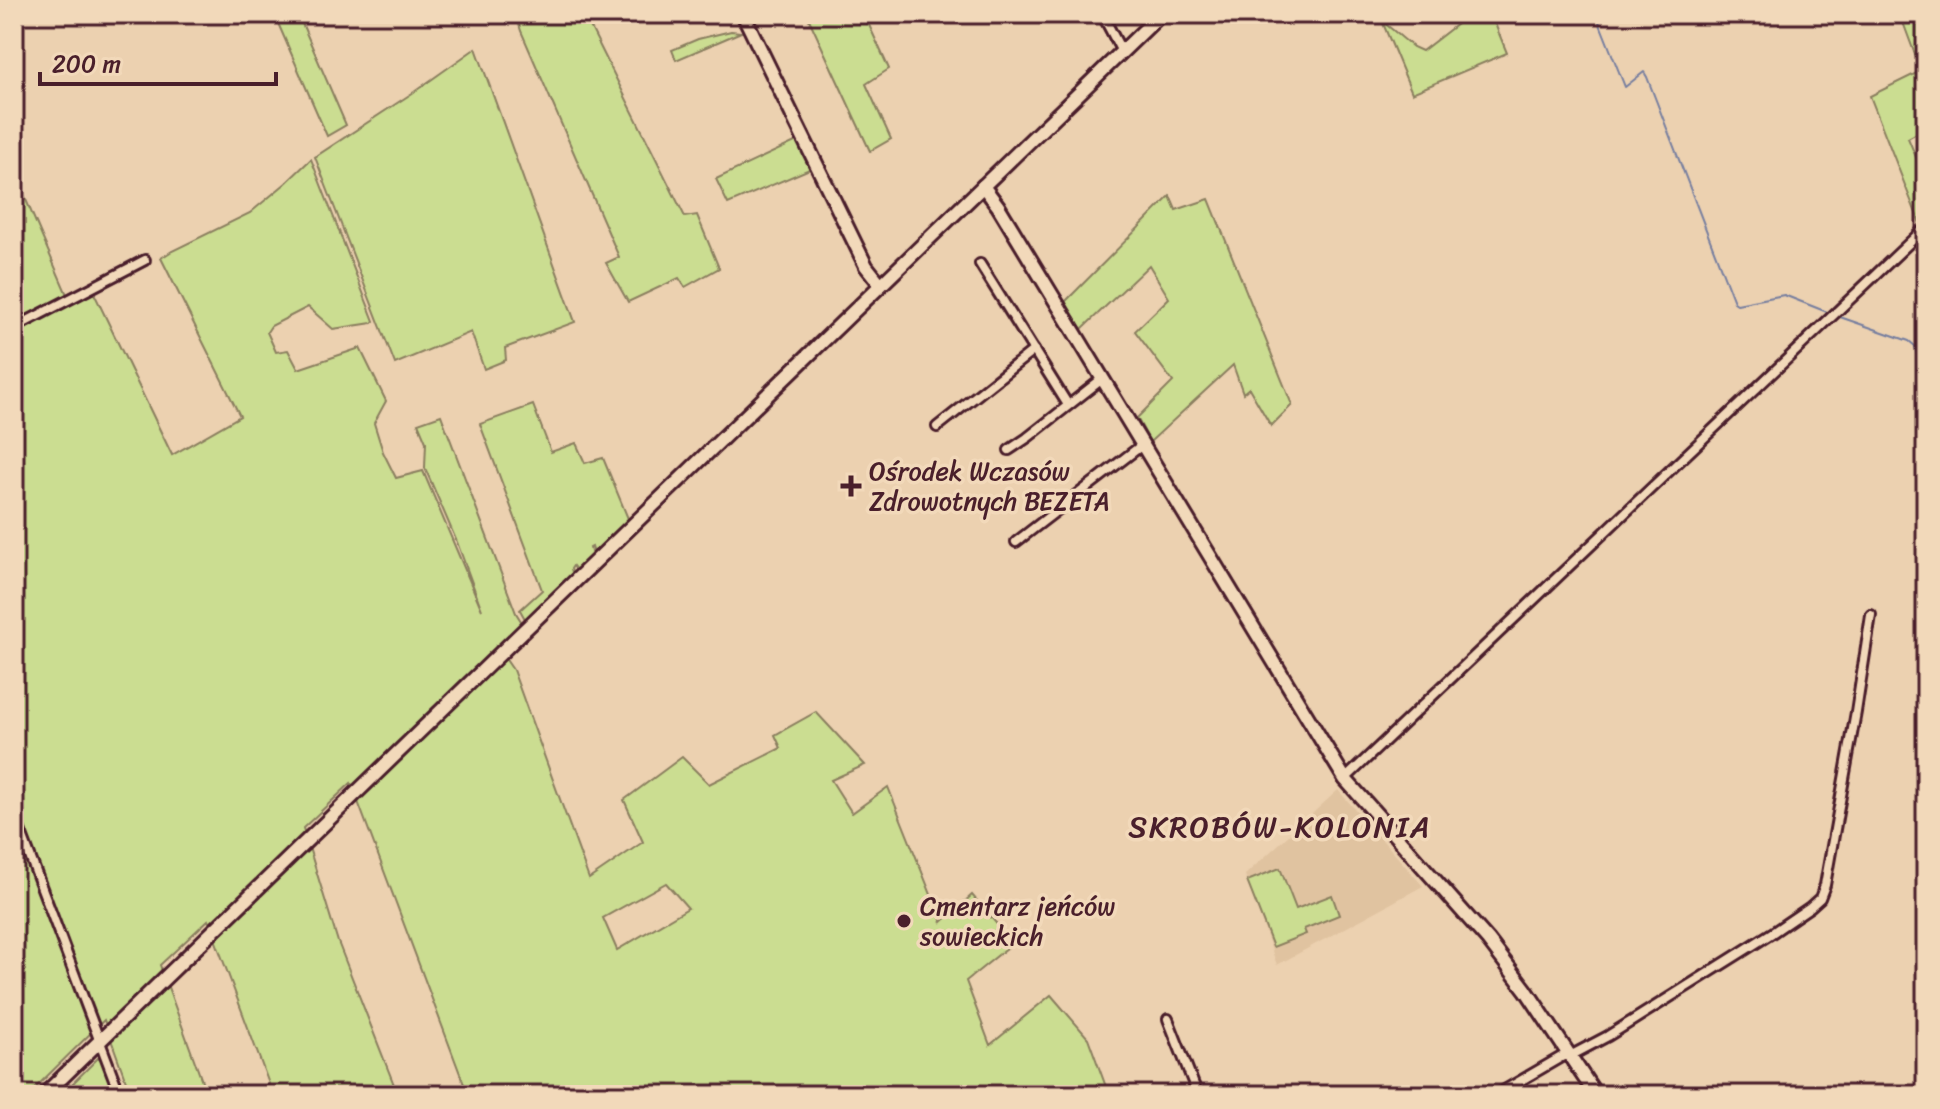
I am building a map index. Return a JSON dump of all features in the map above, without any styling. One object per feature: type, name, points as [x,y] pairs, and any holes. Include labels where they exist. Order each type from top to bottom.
[{"type":"main road","points":[[743,14],[866,266],[881,285]]},
{"type":"main road","points":[[44,1095],[1161,14]]},
{"type":"main road","points":[[983,186],[1345,779],[1508,965],[1596,1095]]},
{"type":"street","points":[[1102,14],[1122,52]]},
{"type":"street","points":[[1345,779],[1926,227]]},
{"type":"street","points":[[14,328],[145,260]]},
{"type":"street","points":[[980,264],[1068,405]]},
{"type":"street","points":[[937,427],[1034,350]]},
{"type":"street","points":[[1009,450],[1102,379]]},
{"type":"street","points":[[1016,542],[1142,445]]},
{"type":"street","points":[[1496,1095],[1563,1056],[1570,1056],[1608,1036],[1750,947],[1820,898],[1825,885],[1871,615]]},
{"type":"street","points":[[14,814],[120,1095]]},
{"type":"street","points":[[1168,1019],[1198,1095]]},
{"type":"shaded area","points":[[1338,790],[1423,886],[1277,965],[1245,875]]},
{"type":"green space","points":[[274,14],[298,14],[346,125],[327,136]]},
{"type":"green space","points":[[521,14],[584,14],[685,217],[697,215],[719,268],[685,287],[679,278],[628,302],[606,263],[619,257],[521,31],[517,18]]},
{"type":"green space","points":[[815,14],[864,14],[889,69],[866,84],[891,139],[870,151],[808,17]]},
{"type":"green space","points":[[1470,14],[1491,14],[1507,53],[1412,93],[1382,21],[1422,51]]},
{"type":"green space","points":[[1900,14],[1926,14],[1926,128],[1908,138],[1926,181],[1926,221],[1921,226],[1870,96],[1921,71]]},
{"type":"green space","points":[[731,31],[741,32],[676,60],[672,50],[698,39]]},
{"type":"green space","points":[[476,48],[575,322],[505,348],[506,360],[484,369],[471,332],[395,364],[315,157]]},
{"type":"green space","points":[[797,141],[812,168],[728,204],[716,179]]},
{"type":"green space","points":[[311,159],[374,321],[333,329],[308,307],[271,326],[267,332],[276,352],[288,350],[298,369],[360,348],[386,401],[374,423],[383,452],[396,478],[423,471],[482,610],[425,468],[426,442],[418,423],[441,415],[521,621],[521,625],[504,643],[496,645],[513,670],[589,879],[643,842],[624,800],[682,757],[709,784],[781,748],[775,735],[816,712],[865,765],[831,780],[852,813],[888,787],[942,922],[972,895],[1013,943],[966,981],[990,1045],[1051,995],[1088,1038],[1109,1095],[468,1095],[351,783],[303,828],[338,942],[398,1095],[251,1095],[269,1084],[208,920],[160,965],[207,1095],[131,1095],[104,1020],[28,1095],[14,1095],[14,326],[94,293],[172,455],[240,416],[161,258],[250,213]],"holes":[[[666,883],[688,908],[617,950],[603,918]]]},
{"type":"green space","points":[[14,172],[68,297],[14,321]]},
{"type":"green space","points":[[1170,196],[1176,210],[1209,199],[1292,405],[1271,426],[1249,388],[1243,393],[1233,365],[1150,442],[1137,418],[1173,382],[1135,331],[1169,298],[1149,265],[1082,329],[1065,302]]},
{"type":"green space","points":[[533,405],[551,452],[576,443],[585,463],[603,458],[629,521],[594,554],[590,548],[592,556],[577,571],[573,566],[573,575],[525,619],[520,610],[542,590],[480,424]]},
{"type":"green space","points":[[1280,868],[1296,909],[1332,895],[1339,915],[1304,929],[1306,934],[1273,947],[1247,881]]},
{"type":"green space","points":[[101,1055],[115,1095],[61,1095]]},
{"type":"waterway","points":[[1596,14],[1625,87],[1644,72],[1647,77],[1734,302],[1784,295],[1827,312]]},
{"type":"waterway","points":[[1840,317],[1909,341],[1915,346],[1917,354]]},
{"type":"waterway","points":[[1923,368],[1926,378]]},
{"type":"place","name":"Ośrodek Wczasów Zdrowotnych BEZETA","points":[[851,486]]},
{"type":"place","name":"Cmentarz jeńców sowieckich","points":[[904,921]]},
{"type":"district","name":"SKROBÓW-KOLONIA","points":[[1280,827]]}]
